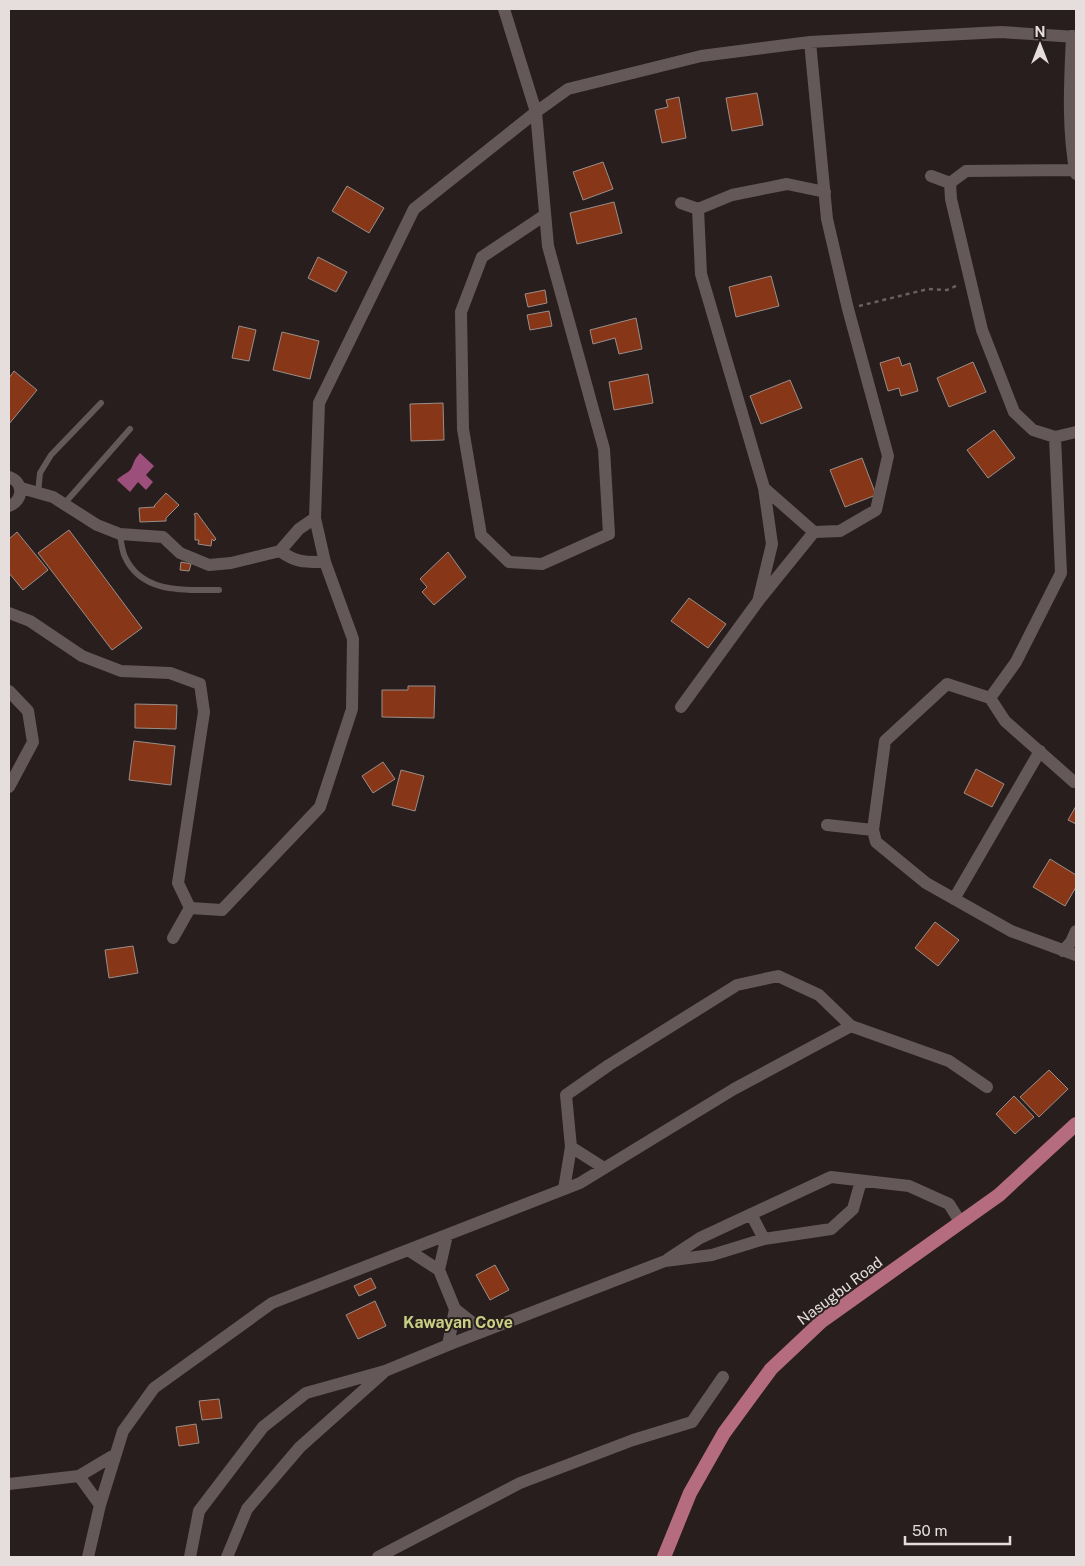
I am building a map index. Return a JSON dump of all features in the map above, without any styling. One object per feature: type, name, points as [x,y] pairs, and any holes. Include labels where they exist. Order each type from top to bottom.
[{"type":"main road","name":"Nasugbu Road","points":[[664,1557],[690,1494],[724,1433],[771,1369],[822,1321],[999,1195],[1076,1124]]},
{"type":"street","points":[[504,9],[536,112],[548,246],[604,449],[610,534],[542,564],[509,562],[481,535],[463,429],[461,312],[482,257],[545,216]]},
{"type":"street","points":[[190,908],[222,910],[320,807],[352,709],[353,639],[325,562],[315,518],[319,402],[414,209],[536,112],[568,89],[701,56],[810,42],[1001,32],[1074,36],[1071,66],[1071,137],[1076,172],[966,171],[950,183]]},
{"type":"street","points":[[764,488],[814,532],[840,531],[876,510],[888,456],[848,309],[827,219],[810,42]]},
{"type":"street","points":[[931,176],[950,183]]},
{"type":"street","points":[[950,183],[951,199],[982,330],[1014,412],[1033,430],[1055,437],[1076,432]]},
{"type":"street","points":[[681,203],[698,209],[732,195],[787,184],[825,192]]},
{"type":"street","points":[[698,209],[701,274],[764,488],[772,544],[759,600]]},
{"type":"street","points":[[990,698],[1016,662],[1061,573],[1055,437]]},
{"type":"street","points":[[9,477],[16,481],[21,488],[53,497],[97,525],[120,534],[164,537],[180,553],[209,565],[231,563],[280,551],[299,529],[315,518]]},
{"type":"street","points":[[9,506],[18,500],[21,488]]},
{"type":"street","points":[[681,707],[759,600],[814,532]]},
{"type":"street","points":[[280,551],[291,559],[300,562],[325,562]]},
{"type":"street","points":[[9,613],[30,621],[82,656],[121,672],[170,673],[200,684],[204,712],[178,883],[190,908]]},
{"type":"street","points":[[1076,782],[1005,721],[990,698],[947,684],[885,742],[873,830],[876,842],[926,883],[1011,931],[1076,955]]},
{"type":"street","points":[[9,691],[28,711],[33,742],[9,787]]},
{"type":"street","points":[[954,899],[1040,752]]},
{"type":"street","points":[[827,825],[873,830]]},
{"type":"street","points":[[173,938],[190,908]]},
{"type":"street","points":[[1063,951],[1071,942],[1076,931]]},
{"type":"street","points":[[564,1189],[571,1147],[566,1095],[609,1065],[737,985],[778,976],[819,995],[850,1026],[949,1061],[987,1087]]},
{"type":"street","points":[[88,1557],[100,1505],[123,1431],[154,1388],[272,1303],[580,1183],[734,1088],[850,1026]]},
{"type":"street","points":[[571,1147],[604,1168]]},
{"type":"street","points":[[190,1557],[199,1511],[263,1427],[306,1393],[385,1371],[665,1261],[700,1238],[831,1177],[909,1186],[949,1204],[961,1223]]},
{"type":"street","points":[[665,1261],[712,1255],[764,1239],[831,1229],[854,1209],[861,1181]]},
{"type":"street","points":[[751,1214],[764,1239]]},
{"type":"street","points":[[439,1270],[447,1235]]},
{"type":"street","points":[[408,1250],[439,1270],[455,1309],[483,1331]]},
{"type":"street","points":[[448,1345],[455,1309]]},
{"type":"street","points":[[227,1557],[247,1509],[300,1447],[385,1371]]},
{"type":"street","points":[[378,1557],[520,1484],[633,1440],[692,1422],[723,1377]]},
{"type":"street","points":[[9,1484],[79,1476],[116,1454]]},
{"type":"street","points":[[79,1476],[100,1505]]},
{"type":"lane","points":[[38,493],[40,472],[51,455],[101,404]]},
{"type":"lane","points":[[64,504],[130,429]]},
{"type":"lane","points":[[120,534],[124,556],[134,572],[150,584],[180,590],[219,590]]},
{"type":"path","points":[[848,309],[928,289],[947,290],[970,279]]},
{"type":"shaded area","points":[[140,453],[154,466],[146,475],[153,482],[146,490],[138,482],[130,492],[117,480],[131,469]]},
{"type":"building","points":[[757,93],[763,125],[732,131],[726,98]]},
{"type":"building","points":[[679,97],[686,138],[662,143],[655,110],[668,107],[666,100]]},
{"type":"building","points":[[603,162],[613,189],[583,200],[573,172]]},
{"type":"building","points":[[347,186],[384,208],[369,233],[332,211]]},
{"type":"building","points":[[614,202],[622,233],[577,244],[570,213]]},
{"type":"building","points":[[318,257],[347,272],[336,292],[308,278]]},
{"type":"building","points":[[771,276],[779,306],[736,317],[729,287]]},
{"type":"building","points":[[545,290],[547,303],[528,307],[525,294]]},
{"type":"building","points":[[549,311],[552,326],[530,330],[527,315]]},
{"type":"building","points":[[636,318],[642,349],[619,354],[615,338],[593,344],[590,330]]},
{"type":"building","points":[[239,326],[256,330],[249,361],[232,358]]},
{"type":"building","points":[[282,332],[319,341],[310,379],[273,370]]},
{"type":"building","points":[[899,357],[902,366],[910,363],[918,391],[901,396],[899,388],[888,391],[880,363]]},
{"type":"building","points":[[973,362],[986,392],[949,407],[937,378]]},
{"type":"building","points":[[14,371],[37,390],[9,424],[9,378]]},
{"type":"building","points":[[648,374],[653,403],[614,410],[609,382]]},
{"type":"building","points":[[790,380],[802,408],[761,424],[750,396]]},
{"type":"building","points":[[443,403],[444,440],[411,441],[410,404]]},
{"type":"building","points":[[994,430],[1015,458],[988,478],[967,450]]},
{"type":"building","points":[[862,458],[876,495],[845,507],[830,470]]},
{"type":"building","points":[[166,493],[179,505],[166,518],[166,521],[140,522],[139,508],[155,507]]},
{"type":"building","points":[[197,513],[216,539],[214,541],[212,539],[211,546],[198,544],[199,540],[195,540],[194,514]]},
{"type":"building","points":[[69,530],[142,628],[112,650],[38,553]]},
{"type":"building","points":[[17,532],[48,570],[23,590],[9,573],[9,539]]},
{"type":"building","points":[[448,552],[466,577],[434,605],[422,592],[427,587],[420,579]]},
{"type":"building","points":[[181,562],[191,564],[189,571],[180,570]]},
{"type":"building","points":[[689,598],[726,624],[708,648],[671,621]]},
{"type":"building","points":[[408,686],[435,686],[434,718],[382,717],[382,690],[408,690]]},
{"type":"building","points":[[135,704],[177,705],[176,729],[135,728]]},
{"type":"building","points":[[134,741],[175,746],[171,785],[129,780]]},
{"type":"building","points":[[383,762],[395,779],[373,793],[362,776]]},
{"type":"building","points":[[976,769],[1004,784],[992,807],[964,793]]},
{"type":"building","points":[[401,770],[424,776],[415,811],[392,805]]},
{"type":"building","points":[[1076,806],[1076,824],[1068,820]]},
{"type":"building","points":[[1050,859],[1076,875],[1076,887],[1065,906],[1033,887]]},
{"type":"building","points":[[935,922],[959,940],[938,966],[915,948]]},
{"type":"building","points":[[133,946],[138,973],[109,978],[105,950]]},
{"type":"building","points":[[1049,1070],[1068,1089],[1039,1117],[1020,1097]]},
{"type":"building","points":[[1014,1096],[1034,1117],[1015,1134],[996,1114]]},
{"type":"building","points":[[495,1265],[509,1290],[490,1300],[476,1275]]},
{"type":"building","points":[[371,1278],[376,1288],[359,1296],[354,1286]]},
{"type":"building","points":[[375,1301],[386,1326],[358,1339],[346,1315]]},
{"type":"building","points":[[219,1399],[222,1418],[202,1420],[199,1401]]},
{"type":"building","points":[[196,1424],[199,1443],[179,1446],[176,1427]]},
{"type":"district","name":"Kawayan Cove","points":[[458,1322]]}]
